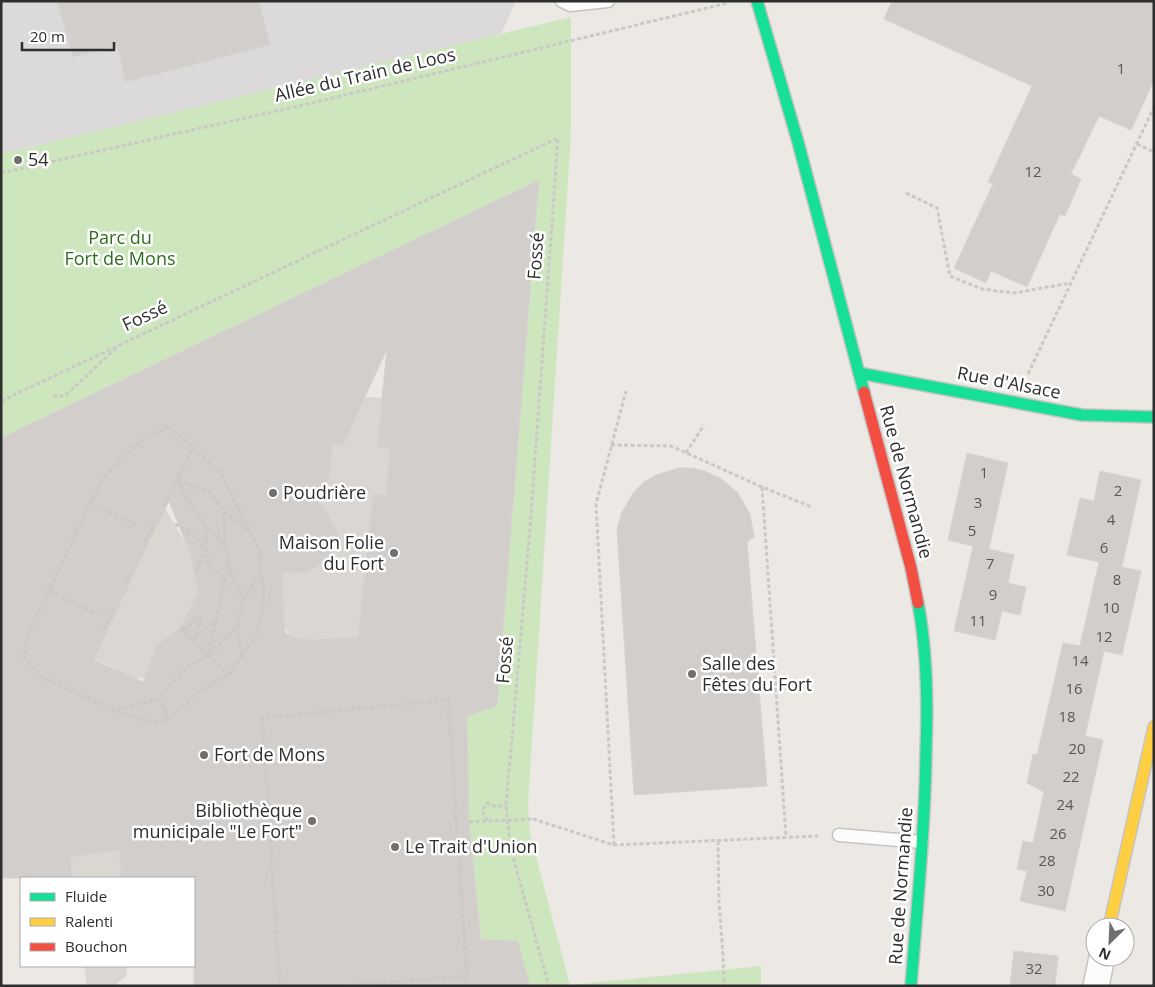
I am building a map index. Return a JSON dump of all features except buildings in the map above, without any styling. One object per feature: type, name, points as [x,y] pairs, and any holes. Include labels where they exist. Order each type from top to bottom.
[{"type":"street","name":"Rue de Normandie","points":[[756,1],[776,64],[847,323],[911,568],[923,638],[927,729],[926,774],[912,986]]},
{"type":"street","name":"Rue d'Alsace","points":[[859,373],[1082,415],[1154,417]]},
{"type":"street","points":[[1111,917],[1154,727]]},
{"type":"street","points":[[1096,986],[1100,967]]},
{"type":"lane","points":[[562,1],[570,5],[608,1]]},
{"type":"lane","points":[[839,835],[922,842]]},
{"type":"path","name":"Allée du Train de Loos","points":[[1,174],[312,103],[734,1]]},
{"type":"path","points":[[1015,402],[1154,107]]},
{"type":"path","name":"Fossé","points":[[1,401],[122,342],[558,138],[530,529],[506,806],[512,850],[549,986]]},
{"type":"path","points":[[1137,144],[1154,152]]},
{"type":"path","points":[[906,193],[937,208],[950,276],[982,289],[1014,293],[1070,283]]},
{"type":"path","points":[[53,396],[59,397],[67,394],[122,342]]},
{"type":"path","points":[[614,845],[596,504],[626,391]]},
{"type":"path","points":[[686,454],[704,425]]},
{"type":"path","points":[[168,427],[193,446],[221,474],[260,551],[264,602],[256,636],[229,675],[200,691],[169,719],[152,723],[111,709],[44,678],[24,656],[27,636],[91,503],[103,478],[115,464],[150,435],[168,427]]},
{"type":"path","points":[[164,506],[193,446]]},
{"type":"path","points":[[611,446],[671,446],[812,507]]},
{"type":"path","points":[[177,479],[210,492],[224,512],[251,533]]},
{"type":"path","points":[[177,479],[184,494],[206,527],[225,546]]},
{"type":"path","points":[[762,487],[786,837]]},
{"type":"path","points":[[91,503],[138,526]]},
{"type":"path","points":[[224,512],[225,546],[230,569],[243,600]]},
{"type":"path","points":[[145,542],[154,523]]},
{"type":"path","points":[[176,524],[191,533],[206,551]]},
{"type":"path","points":[[206,527],[206,551],[210,567],[225,579]]},
{"type":"path","points":[[195,573],[206,551]]},
{"type":"path","points":[[208,656],[225,579],[230,569]]},
{"type":"path","points":[[242,656],[237,626],[243,600],[262,570]]},
{"type":"path","points":[[126,583],[130,576]]},
{"type":"path","points":[[49,591],[97,614]]},
{"type":"path","points":[[104,630],[115,606]]},
{"type":"path","points":[[193,640],[202,616],[181,629],[229,675]]},
{"type":"path","points":[[193,640],[215,620]]},
{"type":"path","points":[[111,709],[132,706],[158,698],[188,666],[208,656],[237,626]]},
{"type":"path","points":[[158,698],[169,719]]},
{"type":"path","points":[[280,986],[262,718],[448,700],[467,976],[465,986]]},
{"type":"path","points":[[487,821],[482,811],[487,802],[494,806],[506,806]]},
{"type":"path","points":[[469,822],[533,819],[614,845],[718,842],[839,835]]},
{"type":"path","points":[[718,842],[718,902],[724,986]]},
{"type":"path","points":[[338,986],[467,976]]},
{"type":"shaded area","points":[[1,1],[516,1],[501,34],[1,154]]},
{"type":"shaded area","points":[[336,394],[382,398],[377,447],[390,448],[386,495],[373,495],[361,612],[369,613],[358,637],[304,640],[291,635],[285,629],[282,573],[335,538],[334,526],[318,501]]},
{"type":"shaded area","points":[[164,506],[206,579],[180,628],[157,645],[145,678],[132,679],[114,675],[116,669],[94,659],[119,608],[122,581],[130,584],[158,526],[154,523]]},
{"type":"shaded area","points":[[113,758],[121,877],[72,877],[71,858],[74,857],[71,809]]},
{"type":"shaded area","points":[[84,967],[126,967],[127,975],[114,986],[87,986]]},
{"type":"green space","name":"Parc du Fort de Mons","points":[[571,17],[571,134],[528,804],[530,834],[570,985],[761,966],[761,986],[530,986],[518,941],[481,940],[469,822],[467,716],[497,706],[539,180],[1,438],[1,154]]},
{"type":"traffic: fast","points":[[757,1],[798,142],[864,392]]},
{"type":"traffic: fast","points":[[859,373],[1082,415],[1154,417]]},
{"type":"traffic: fast","points":[[911,986],[922,839],[927,732],[925,658],[918,603]]},
{"type":"traffic: slow","points":[[1111,917],[1154,727]]},
{"type":"traffic: jam","points":[[864,392],[911,568],[918,603]]},
{"type":"place","name":"54","points":[[18,160]]},
{"type":"place","name":"Poudrière","points":[[273,493]]},
{"type":"place","name":"Maison Folie du Fort","points":[[394,553]]},
{"type":"place","name":"Salle des Fêtes du Fort","points":[[692,674]]},
{"type":"place","name":"Fort de Mons","points":[[204,755]]},
{"type":"place","name":"Bibliothèque municipale \"Le Fort\"","points":[[312,821]]},
{"type":"place","name":"Le Trait d'Union","points":[[395,847]]}]
